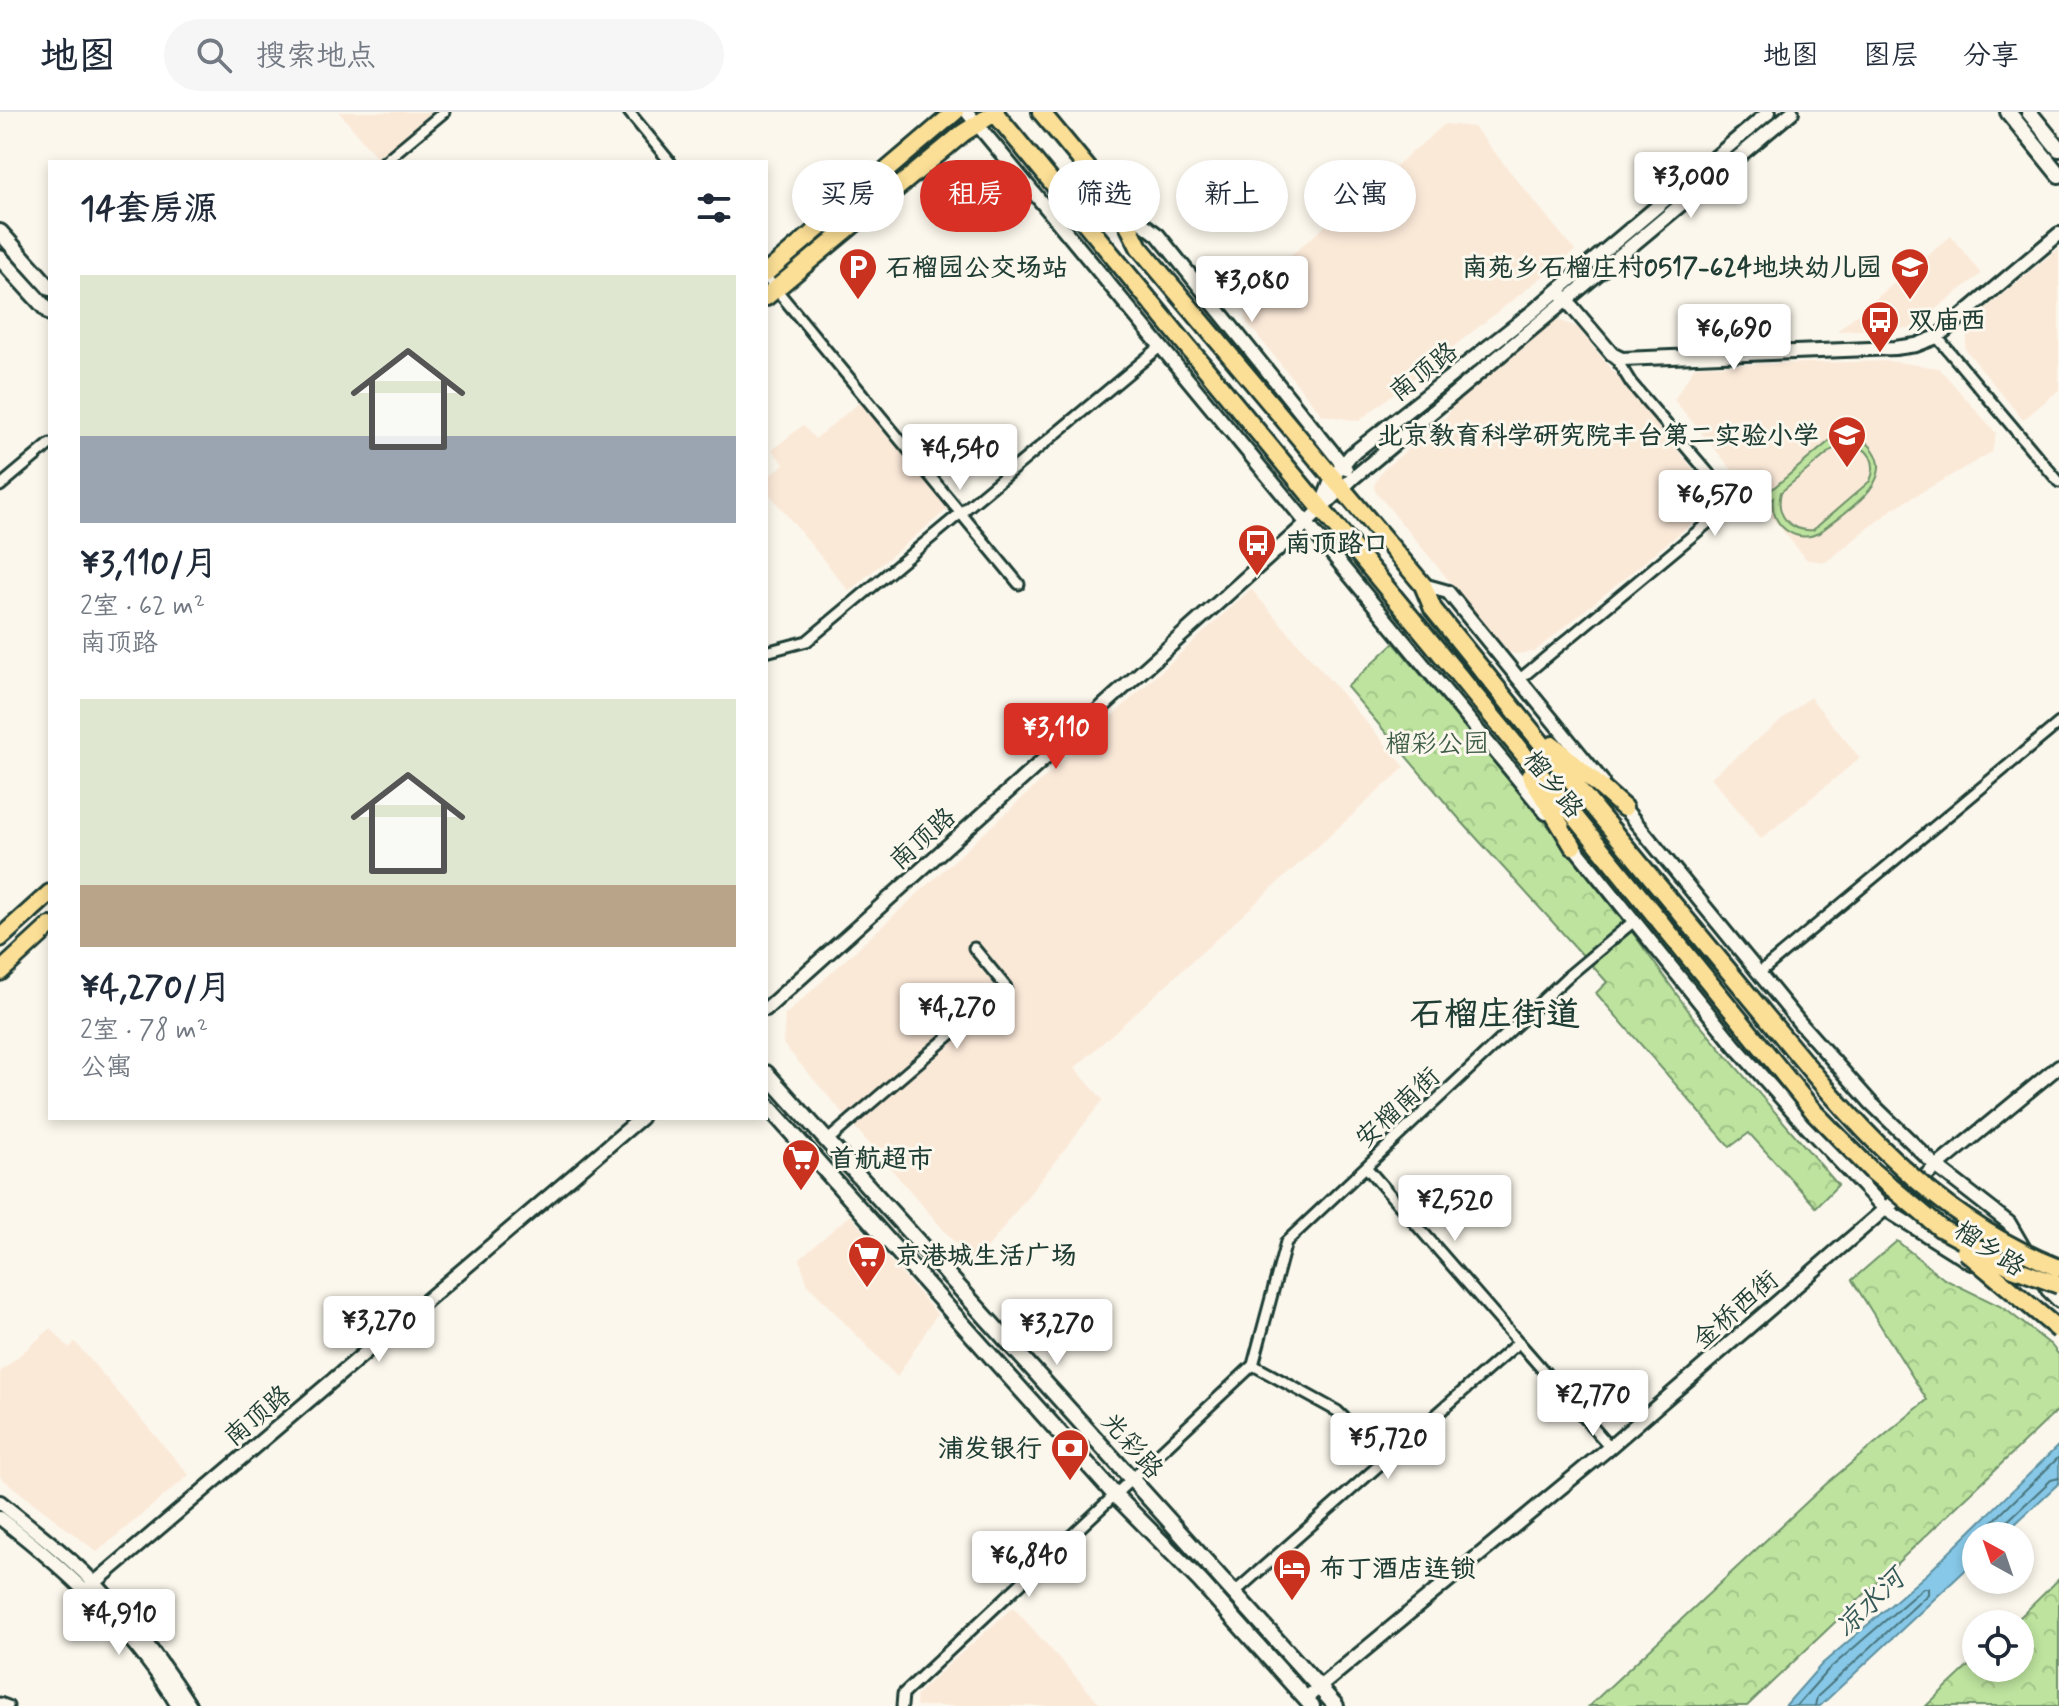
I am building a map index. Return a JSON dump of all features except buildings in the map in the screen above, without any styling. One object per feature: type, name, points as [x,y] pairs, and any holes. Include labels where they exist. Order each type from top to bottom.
[{"type":"main road","points":[[768,284],[955,112]]},
{"type":"main road","points":[[768,284],[963,133],[972,118],[995,112]]},
{"type":"main road","name":"榴乡路","points":[[995,112],[1815,1113],[1872,1171],[1940,1228],[2053,1288]]},
{"type":"main road","name":"榴乡路","points":[[1041,112],[1118,205],[1139,247],[1342,477],[1358,506],[1423,585],[1433,609],[1834,1099],[1901,1168],[1953,1210],[1989,1233],[2059,1268]]},
{"type":"main road","points":[[2008,112],[2059,175]]},
{"type":"main road","points":[[2029,112],[2059,149]]},
{"type":"main road","points":[[0,232],[48,286]]},
{"type":"main road","points":[[0,258],[48,311]]},
{"type":"main road","points":[[1518,714],[1624,808]]},
{"type":"main road","points":[[1503,729],[1573,846]]},
{"type":"main road","points":[[0,938],[48,895]]},
{"type":"main road","points":[[0,972],[48,928]]},
{"type":"main road","name":"光彩路","points":[[768,1075],[1336,1706]]},
{"type":"main road","name":"光彩路","points":[[768,1106],[1115,1495],[1200,1581],[1308,1702]]},
{"type":"main road","points":[[1940,1228],[2059,1327]]},
{"type":"street","points":[[386,160],[444,112]]},
{"type":"street","points":[[629,112],[668,160]]},
{"type":"street","points":[[1562,295],[1769,112]]},
{"type":"street","points":[[1562,295],[1792,112]]},
{"type":"street","name":"榴乡路","points":[[972,118],[1308,522],[1735,1046],[1807,1127],[1885,1209],[2003,1283],[2059,1327]]},
{"type":"street","points":[[1615,357],[1626,360],[1916,345],[1937,337],[2059,234]]},
{"type":"street","points":[[768,284],[1019,584]]},
{"type":"street","points":[[1520,679],[1727,507],[1722,489],[1631,383],[1615,357],[1562,295]]},
{"type":"street","name":"南顶路","points":[[1342,477],[1562,295]]},
{"type":"street","name":"南顶路","points":[[768,1007],[1308,522],[1376,434],[1562,295]]},
{"type":"street","points":[[1937,337],[2059,482]]},
{"type":"street","points":[[768,651],[807,641],[1161,346]]},
{"type":"street","points":[[0,486],[48,446]]},
{"type":"street","name":"榴乡路","points":[[1423,585],[1448,592],[1759,973],[1871,1103],[1937,1167],[2009,1223],[2053,1288]]},
{"type":"street","points":[[1759,973],[2059,723]]},
{"type":"street","name":"安榴南街","points":[[1253,1365],[1286,1242],[1566,978],[1634,921]]},
{"type":"street","points":[[828,1140],[1006,987],[974,948]]},
{"type":"street","name":"金桥西街","points":[[1308,1702],[1318,1688],[1610,1447],[1885,1209],[2059,1066]]},
{"type":"street","name":"南顶路","points":[[90,1587],[639,1120]]},
{"type":"street","points":[[1366,1167],[1610,1447]]},
{"type":"street","points":[[2053,1288],[2059,1301]]},
{"type":"street","points":[[1234,1593],[1519,1342]]},
{"type":"street","points":[[902,1706],[903,1694],[1253,1365],[1337,1411],[1387,1459]]},
{"type":"street","points":[[0,1502],[70,1559],[178,1706]]},
{"type":"street","points":[[0,1518],[90,1587],[161,1662],[190,1706]]},
{"type":"street","points":[[0,1703],[8,1706]]},
{"type":"shaded area","points":[[339,112],[438,112],[379,160]]},
{"type":"shaded area","points":[[1445,124],[1474,127],[1575,251],[1359,421],[1322,415],[1245,320],[1249,291],[1318,232],[1416,232],[1416,160],[1403,160]]},
{"type":"shaded area","name":"南苑乡石榴庄村0517-624地块幼儿园","points":[[1951,236],[1981,274],[1911,328],[1837,331]]},
{"type":"shaded area","points":[[2059,248],[2059,390],[2023,420],[1965,349],[1969,322]]},
{"type":"shaded area","points":[[1555,319],[1577,327],[1719,501],[1534,652],[1515,654],[1508,652],[1375,491],[1374,485],[1383,470],[1446,417],[1456,401]]},
{"type":"shaded area","name":"北京教育科学研究院丰台第二实验小学","points":[[1889,361],[1939,368],[1996,433],[1992,452],[1894,508],[1826,562],[1807,560],[1674,400],[1695,366]]},
{"type":"shaded area","points":[[860,402],[948,509],[849,591],[768,492],[768,477],[784,464],[772,450],[803,425],[815,439]]},
{"type":"shaded area","points":[[1251,589],[1405,767],[1075,1068],[1103,1100],[974,1265],[783,1044],[785,1015]]},
{"type":"shaded area","points":[[1810,697],[1860,758],[1761,839],[1711,777]]},
{"type":"shaded area","name":"京港城生活广场","points":[[850,1215],[937,1314],[897,1377],[808,1285],[801,1264],[800,1258]]},
{"type":"shaded area","points":[[51,1328],[69,1348],[75,1342],[189,1475],[97,1552],[0,1477],[0,1372]]},
{"type":"shaded area","points":[[1013,1607],[1102,1706],[916,1706],[917,1695]]},
{"type":"green space","points":[[1851,423],[1855,428],[1847,436],[1869,445],[1879,463],[1878,475],[1863,497],[1819,533],[1810,536],[1793,534],[1779,524],[1773,498],[1770,500],[1765,495]],"holes":[[[1839,444],[1857,445],[1867,452],[1872,462],[1870,481],[1813,530],[1791,525],[1782,515],[1781,492]]]},
{"type":"green space","name":"榴彩公园","points":[[1394,643],[1530,803],[1638,940],[1693,1017],[1838,1185],[1816,1207],[1749,1133],[1730,1147],[1596,993],[1607,982],[1461,821],[1347,687]]},
{"type":"green space","points":[[1897,1241],[1944,1279],[2004,1308],[2051,1345],[2059,1355],[2059,1409],[1747,1706],[1589,1706],[1825,1485],[1927,1400],[1852,1280]]},
{"type":"green space","points":[[2059,1579],[2059,1706],[1926,1706],[1962,1672],[1962,1682],[2034,1682],[2034,1610],[2027,1610]]},
{"type":"water","points":[[2059,1445],[2059,1483],[2017,1522],[1980,1522]]},
{"type":"water","points":[[1962,1540],[1962,1573],[1820,1706],[1785,1706],[1822,1664]]},
{"type":"place","name":"石榴园公交场站","points":[[858,301]]},
{"type":"place","name":"南苑乡石榴庄村0517-624地块幼儿园","points":[[1910,301]]},
{"type":"place","name":"双庙西","points":[[1880,354]]},
{"type":"place","name":"北京教育科学研究院丰台第二实验小学","points":[[1847,469]]},
{"type":"place","name":"南顶路口","points":[[1257,577]]},
{"type":"place","name":"首航超市","points":[[801,1192]]},
{"type":"place","name":"京港城生活广场","points":[[867,1289]]},
{"type":"place","name":"浦发银行","points":[[1070,1482]]},
{"type":"place","name":"布丁酒店连锁","points":[[1292,1602]]},
{"type":"district","name":"石榴庄街道","points":[[1495,1013]]},
{"type":"water label","name":"凉水河","points":[[1869,1602]]}]
